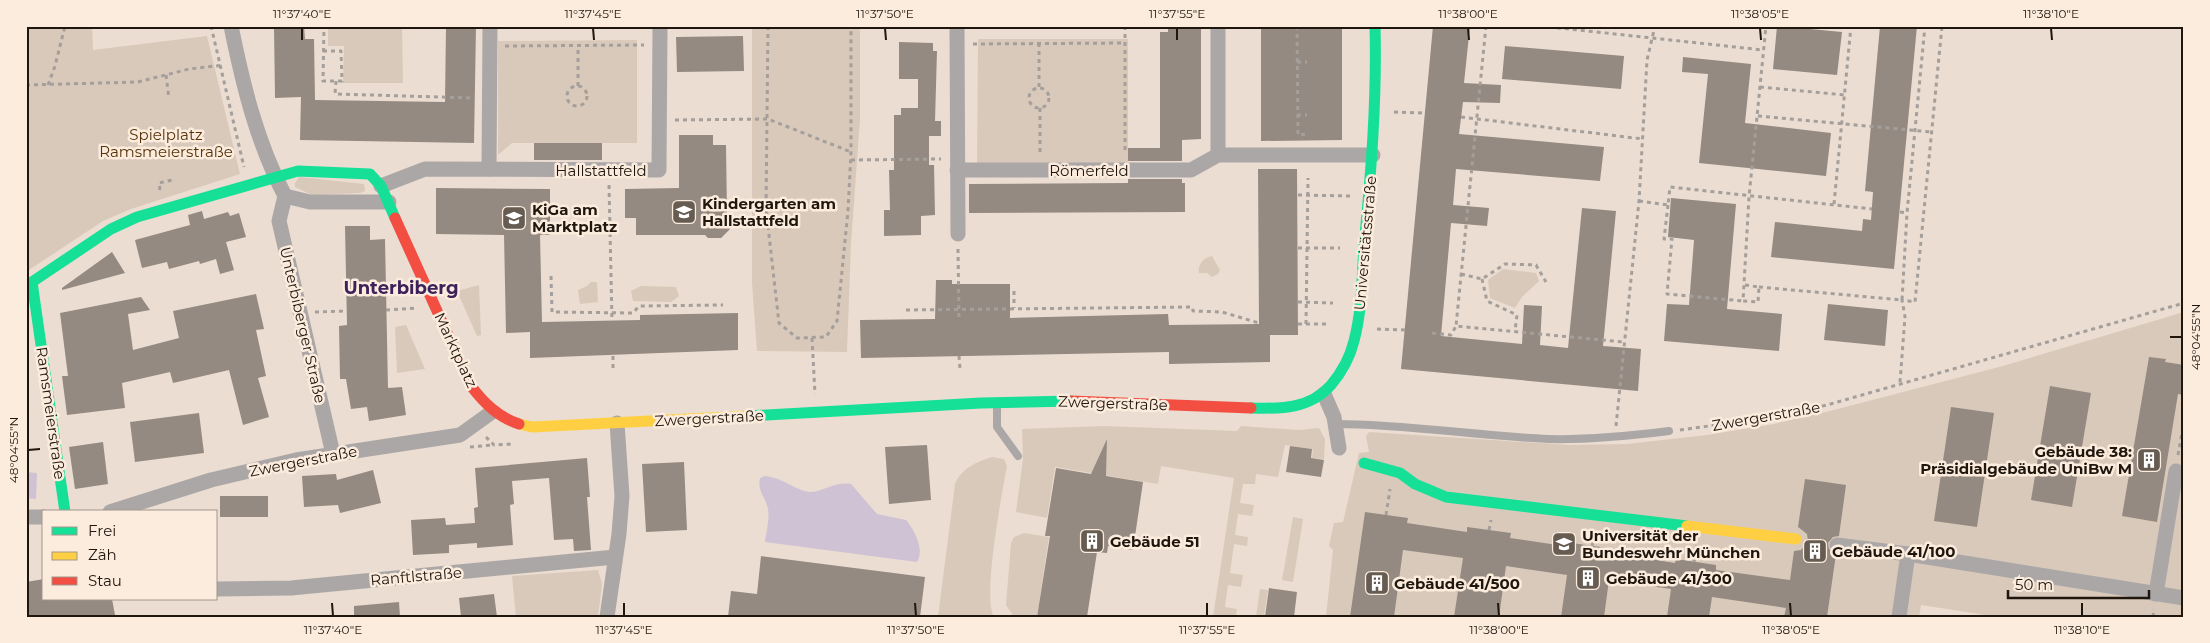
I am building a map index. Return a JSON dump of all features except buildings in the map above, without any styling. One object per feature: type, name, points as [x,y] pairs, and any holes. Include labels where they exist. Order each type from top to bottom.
[{"type":"street","points":[[231,26],[238,63],[264,152],[285,196],[310,202],[389,202]]},
{"type":"street","points":[[489,170],[490,26]]},
{"type":"street","points":[[957,26],[958,234]]},
{"type":"street","points":[[1218,26],[1218,155]]},
{"type":"street","name":"Universitätsstraße","points":[[1324,394],[1336,379],[1351,351],[1358,316],[1376,112],[1375,26]]},
{"type":"street","name":"Hallstattfeld","points":[[381,186],[425,169],[660,170],[660,27]]},
{"type":"street","name":"Römerfeld","points":[[957,164],[1040,170],[1191,170],[1218,155],[1373,155]]},
{"type":"street","points":[[275,178],[298,171],[352,172],[370,174],[381,186]]},
{"type":"street","name":"Ramsmeierstraße","points":[[65,510],[29,284],[111,229],[137,217],[275,178]]},
{"type":"street","name":"Marktplatz","points":[[381,186],[471,386],[492,412]]},
{"type":"street","name":"Unterbiberger Straße","points":[[285,196],[279,221],[332,454]]},
{"type":"street","points":[[1324,394],[1335,424],[1339,448]]},
{"type":"street","name":"Zwergerstraße","points":[[118,510],[211,480],[332,454],[460,435],[492,412],[518,425],[532,427],[997,403],[1067,402],[1284,409],[1303,405],[1324,394]]},
{"type":"street","points":[[608,617],[622,496],[617,422]]},
{"type":"street","points":[[1364,463],[1400,473],[1415,484],[1446,497],[1796,539]]},
{"type":"street","points":[[2156,594],[2176,471]]},
{"type":"street","points":[[26,517],[42,518]]},
{"type":"street","points":[[1837,545],[1908,554],[2184,598]]},
{"type":"street","points":[[1899,617],[1908,554]]},
{"type":"street","name":"Ranftlstraße","points":[[218,590],[291,588],[615,557]]},
{"type":"lane","points":[[997,403],[997,427],[1018,456]]},
{"type":"lane","points":[[1335,424],[1368,424],[1549,439],[1614,437],[1669,431]]},
{"type":"path","points":[[48,85],[65,26]]},
{"type":"path","points":[[211,26],[242,160],[250,184]]},
{"type":"path","points":[[323,51],[341,51],[342,81],[323,81],[323,51],[324,26]]},
{"type":"path","points":[[660,27],[738,26]]},
{"type":"path","points":[[768,26],[766,210],[779,323],[797,338],[826,337],[837,321],[851,160],[851,26]]},
{"type":"path","points":[[1125,26],[1125,170]]},
{"type":"path","points":[[1297,26],[1298,135],[1308,134]]},
{"type":"path","points":[[1432,333],[1451,335],[1456,326],[1486,26]]},
{"type":"path","points":[[1541,26],[1763,50]]},
{"type":"path","points":[[1614,437],[1639,201],[1647,60],[1655,26]]},
{"type":"path","points":[[1744,301],[1749,196],[1766,26]]},
{"type":"path","points":[[1834,204],[1851,26]]},
{"type":"path","points":[[1900,383],[1905,317],[1902,300],[1907,213],[1925,26]]},
{"type":"path","points":[[1745,285],[1915,302],[1942,26]]},
{"type":"path","points":[[1039,43],[1039,88]]},
{"type":"path","points":[[957,44],[1125,43]]},
{"type":"path","points":[[489,46],[660,45]]},
{"type":"path","points":[[578,46],[578,86]]},
{"type":"path","points":[[1297,62],[1307,62]]},
{"type":"path","points":[[28,85],[138,82],[189,69],[238,63]]},
{"type":"path","points":[[166,75],[169,99]]},
{"type":"path","points":[[336,81],[335,94],[489,98]]},
{"type":"path","points":[[578,86],[584,88],[587,97],[584,103],[578,106],[570,102],[568,96],[569,90],[578,86]]},
{"type":"path","points":[[1760,87],[1845,95]]},
{"type":"path","points":[[1039,88],[1046,90],[1049,99],[1046,105],[1040,108],[1031,104],[1029,98],[1031,92],[1039,88]]},
{"type":"path","points":[[1040,108],[1040,170]]},
{"type":"path","points":[[1376,112],[1425,113]]},
{"type":"path","points":[[1297,115],[1308,115]]},
{"type":"path","points":[[1758,116],[1932,132]]},
{"type":"path","points":[[1461,117],[1643,139]]},
{"type":"path","points":[[660,120],[768,118],[851,152]]},
{"type":"path","points":[[851,160],[957,164]]},
{"type":"path","points":[[609,170],[612,321]]},
{"type":"path","points":[[1306,324],[1308,302],[1308,178]]},
{"type":"path","points":[[1759,287],[1758,302],[1667,294],[1672,239],[1664,238],[1670,187],[1872,209]]},
{"type":"path","points":[[1298,195],[1369,197]]},
{"type":"path","points":[[1639,201],[1668,204]]},
{"type":"path","points":[[1900,212],[1907,213]]},
{"type":"path","points":[[958,234],[959,318]]},
{"type":"path","points":[[1298,248],[1340,248]]},
{"type":"path","points":[[1461,274],[1482,279],[1505,264],[1536,265],[1546,282]]},
{"type":"path","points":[[551,276],[552,312],[633,313],[639,306],[723,305]]},
{"type":"path","points":[[1482,279],[1487,300],[1517,315],[1515,331]]},
{"type":"path","points":[[1014,291],[1014,308]]},
{"type":"path","points":[[1298,302],[1333,303]]},
{"type":"path","name":"Zwergerstraße","points":[[1669,431],[1773,417],[1827,405],[2184,304]]},
{"type":"path","points":[[386,310],[419,308]]},
{"type":"path","points":[[906,310],[1192,308],[1193,311],[1222,312],[1259,323]]},
{"type":"path","points":[[300,312],[347,311]]},
{"type":"path","points":[[1298,324],[1329,324]]},
{"type":"path","points":[[1456,326],[1623,342]]},
{"type":"path","points":[[1377,329],[1405,330]]},
{"type":"path","points":[[812,338],[814,368]]},
{"type":"path","points":[[613,356],[613,372]]},
{"type":"path","points":[[959,356],[960,369]]},
{"type":"path","points":[[2176,471],[2184,421]]},
{"type":"path","points":[[1386,515],[1392,471]]},
{"type":"green space","name":"Spielplatz Ramsmeierstraße","points":[[26,26],[92,26],[93,50],[207,36],[240,174],[131,209],[103,221],[26,272]]},
{"type":"green space","points":[[328,26],[402,26],[403,83],[343,83],[344,46],[328,46]]},
{"type":"green space","points":[[752,26],[860,26],[860,119],[851,244],[847,352],[757,351],[752,283]]},
{"type":"green space","points":[[978,39],[1128,39],[1128,164],[977,164]]},
{"type":"green space","points":[[637,40],[637,143],[512,143],[498,155],[498,41]]},
{"type":"green space","points":[[299,177],[364,184],[365,191],[360,193],[312,195],[295,187]]},
{"type":"green space","points":[[1212,256],[1220,270],[1218,274],[1212,277],[1207,273],[1199,273],[1202,261]]},
{"type":"green space","points":[[1503,269],[1536,273],[1539,281],[1522,297],[1515,308],[1490,298],[1488,280]]},
{"type":"green space","points":[[591,282],[597,282],[598,302],[580,304],[578,290]]},
{"type":"green space","points":[[479,285],[481,335],[477,336],[457,291]]},
{"type":"green space","points":[[641,286],[676,287],[679,296],[671,302],[633,301],[631,291]]},
{"type":"green space","name":"Universität der Bundeswehr München","points":[[2184,312],[2184,617],[1998,617],[1921,605],[1919,617],[1326,617],[1333,550],[1329,546],[1334,523],[1343,522],[1359,453],[1369,452],[1366,436],[1369,432],[1569,445],[1627,444],[1707,435],[1774,424],[1830,411],[2003,366]]},
{"type":"green space","points":[[406,325],[425,369],[397,373],[395,327]]},
{"type":"green space","points":[[1104,426],[1237,431],[1241,426],[1299,430],[1319,428],[1325,439],[1324,459],[1312,458],[1313,449],[1285,445],[1278,477],[1256,474],[1255,484],[1243,484],[1240,503],[1254,505],[1252,516],[1238,514],[1235,535],[1248,537],[1247,546],[1234,544],[1230,573],[1243,575],[1241,587],[1228,585],[1225,607],[1237,609],[1236,616],[1224,615],[1223,617],[1213,617],[1234,478],[1161,466],[1158,484],[1055,467],[1047,518],[1016,512],[1023,459],[1022,429]]},
{"type":"green space","points":[[992,457],[1004,459],[1007,466],[990,589],[994,617],[938,617],[955,484],[961,474],[970,466]]},
{"type":"green space","points":[[1293,517],[1303,519],[1293,582],[1282,580]]},
{"type":"green space","points":[[1024,533],[1049,537],[1037,617],[1014,617],[1006,605],[1011,543],[1014,537]]},
{"type":"green space","points":[[598,570],[602,584],[598,617],[516,617],[512,576]]},
{"type":"green space","points":[[1260,589],[1268,590],[1264,617],[1256,617]]},
{"type":"shaded area","points":[[26,472],[37,473],[36,499],[26,498]]},
{"type":"shaded area","points":[[765,476],[809,492],[839,484],[851,484],[877,514],[906,520],[918,540],[920,552],[917,562],[765,542],[768,513],[759,483],[760,478]]},
{"type":"traffic: fast","points":[[1251,408],[1294,406],[1314,399],[1323,393],[1335,380],[1345,364],[1352,347],[1357,330],[1360,306],[1371,164],[1375,81],[1375,26]]},
{"type":"traffic: fast","points":[[65,510],[32,282],[111,229],[137,217],[298,171],[370,174],[381,186],[395,218]]},
{"type":"traffic: fast","points":[[747,416],[981,403],[1071,401]]},
{"type":"traffic: fast","points":[[1364,463],[1400,473],[1415,484],[1446,497],[1687,526]]},
{"type":"traffic: slow","points":[[519,424],[532,427],[747,416]]},
{"type":"traffic: slow","points":[[1687,526],[1796,539]]},
{"type":"traffic: jam","points":[[395,218],[471,386],[492,409],[504,418],[519,424]]},
{"type":"traffic: jam","points":[[1071,401],[1251,408]]},
{"type":"place","name":"Kindergarten am Hallstattfeld","points":[[684,212]]},
{"type":"place","name":"KiGa am Marktplatz","points":[[514,218]]},
{"type":"place","name":"Gebäude 38: Präsidialgebäude UniBw M","points":[[2149,460]]},
{"type":"place","name":"Gebäude 51","points":[[1092,541]]},
{"type":"place","name":"Universität der Bundeswehr München","points":[[1564,544]]},
{"type":"place","name":"Gebäude 41/100","points":[[1815,551]]},
{"type":"place","name":"Gebäude 41/300","points":[[1588,578]]},
{"type":"place","name":"Gebäude 41/500","points":[[1377,583]]},
{"type":"district","name":"Unterbiberg","points":[[401,288]]}]
